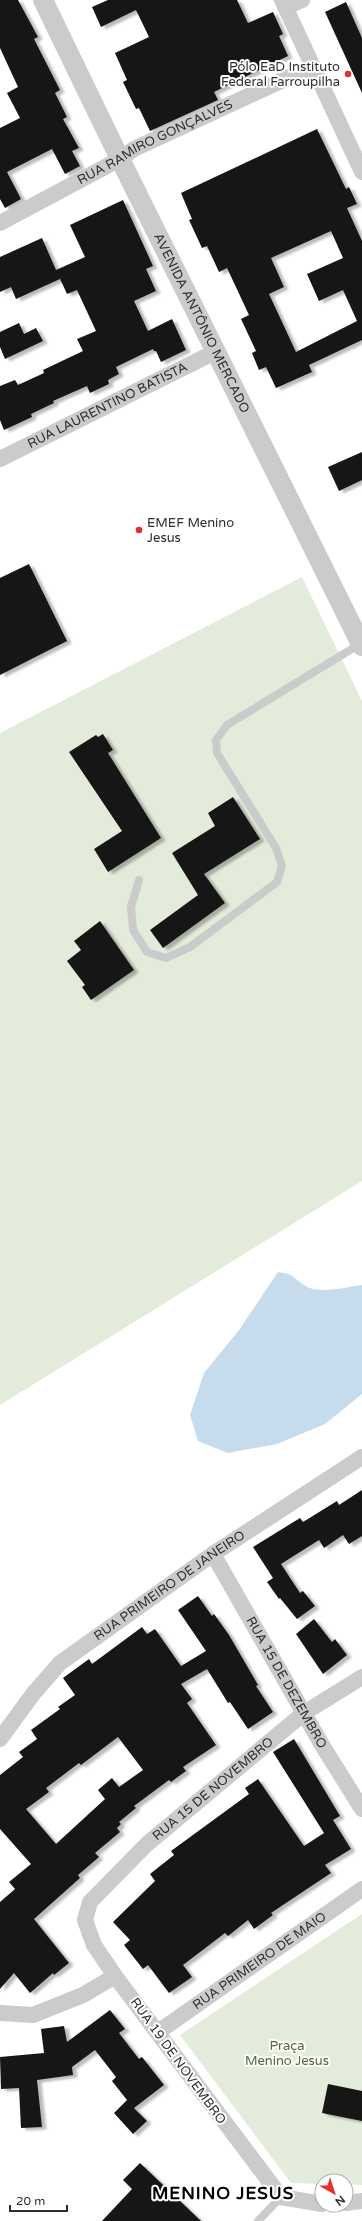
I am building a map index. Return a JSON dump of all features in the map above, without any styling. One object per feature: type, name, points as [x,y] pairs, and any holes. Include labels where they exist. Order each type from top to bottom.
[{"type":"street","name":"AVENIDA ANTÔNIO MERCADO","points":[[43,0],[215,352],[360,637]]},
{"type":"street","points":[[302,0],[283,4],[361,168]]},
{"type":"street","name":"RUA RAMIRO GONÇALVES","points":[[0,223],[120,159],[134,149],[313,66]]},
{"type":"street","name":"RUA LAURENTINO BATISTA","points":[[0,459],[215,352]]},
{"type":"street","name":"RUA PRIMEIRO DE JANEIRO","points":[[0,1739],[33,1694],[60,1663],[213,1554],[362,1457]]},
{"type":"street","name":"RUA 15 DE DEZEMBRO","points":[[213,1554],[304,1714],[362,1809]]},
{"type":"street","name":"RUA 15 DE NOVEMBRO","points":[[85,1920],[90,1902],[147,1844],[304,1714],[362,1677]]},
{"type":"street","name":"RUA PRIMEIRO DE MAIO","points":[[158,2032],[362,1889]]},
{"type":"street","name":"RUA 19 DE NOVEMBRO","points":[[85,1920],[94,1945],[115,1976],[281,2197]]},
{"type":"street","points":[[0,2013],[33,2015],[83,1995],[115,1976]]},
{"type":"street","points":[[281,2197],[314,2203]]},
{"type":"lane","points":[[139,880],[131,907],[133,930],[146,952],[166,958],[190,948],[277,882],[282,866],[276,848],[217,753],[216,740],[227,725],[360,637]]},
{"type":"lane","points":[[258,2221],[281,2197]]},
{"type":"green space","points":[[302,577],[362,701],[362,1181],[0,1405],[0,733]]},
{"type":"green space","name":"Praça Menino Jesus","points":[[362,1914],[362,2185],[354,2184],[354,2173],[314,2173],[314,2184],[291,2183],[180,2035]]},
{"type":"water","points":[[278,1272],[290,1275],[304,1285],[316,1290],[332,1290],[362,1285],[362,1394],[325,1424],[277,1444],[228,1453],[198,1441],[190,1415],[204,1373],[239,1330]]},
{"type":"building","points":[[0,0],[18,0],[38,37],[34,39],[60,90],[55,93],[67,117],[63,119],[79,148],[72,151],[80,166],[65,174],[52,149],[7,172],[21,199],[5,208],[0,199],[0,128],[20,118],[7,93],[18,87],[0,48]]},
{"type":"building","points":[[108,0],[237,0],[248,23],[273,12],[283,34],[279,36],[288,56],[214,92],[218,100],[150,131],[139,108],[136,109],[123,82],[127,80],[115,53],[149,37],[136,10],[101,27],[92,7]]},
{"type":"building","points":[[346,2],[362,38],[362,93],[325,12]]},
{"type":"building","points":[[317,129],[346,189],[349,187],[357,204],[347,208],[362,241],[362,340],[309,365],[312,372],[276,388],[266,367],[259,370],[252,353],[256,351],[241,319],[249,315],[227,268],[219,272],[207,246],[202,248],[189,220],[192,219],[181,193]],"holes":[[[331,231],[343,258],[307,274],[319,301],[343,290],[357,321],[296,352],[269,294],[284,287],[271,258]]]},
{"type":"building","points":[[123,200],[153,266],[146,269],[156,291],[134,301],[148,331],[172,319],[186,350],[161,362],[156,351],[153,349],[116,367],[119,374],[108,380],[109,384],[90,393],[87,386],[53,401],[54,403],[31,414],[32,417],[4,430],[0,420],[0,386],[15,380],[18,385],[44,373],[43,370],[83,351],[77,339],[96,331],[77,290],[67,294],[56,270],[85,257],[70,225]]},
{"type":"building","points":[[42,238],[60,279],[16,299],[11,287],[0,292],[0,257]]},
{"type":"building","points":[[19,323],[24,334],[36,328],[43,341],[5,359],[0,347],[0,332]]},
{"type":"building","points":[[362,452],[362,480],[339,491],[328,467]]},
{"type":"building","points":[[29,564],[67,641],[0,675],[0,578]]},
{"type":"building","points":[[103,734],[113,750],[108,753],[161,838],[108,872],[94,849],[122,831],[69,752],[96,735],[98,737]]},
{"type":"building","points":[[233,797],[260,839],[204,874],[225,903],[163,948],[150,930],[198,895],[172,853],[215,826],[208,813]]},
{"type":"building","points":[[100,921],[134,970],[91,1000],[82,987],[85,985],[67,961],[81,950],[74,941]]},
{"type":"building","points":[[362,1490],[362,1536],[349,1544],[343,1535],[324,1548],[319,1540],[281,1564],[300,1593],[303,1591],[315,1606],[297,1619],[280,1598],[279,1599],[267,1582],[273,1578],[253,1547],[300,1518],[303,1522],[337,1501],[339,1505]]},
{"type":"building","points":[[198,1596],[212,1616],[214,1614],[229,1635],[258,1685],[256,1686],[273,1712],[248,1729],[230,1702],[228,1703],[207,1669],[181,1684],[192,1699],[187,1703],[216,1745],[183,1767],[186,1771],[171,1782],[169,1780],[134,1806],[136,1808],[119,1822],[121,1824],[117,1828],[120,1832],[95,1853],[99,1857],[78,1875],[80,1878],[34,1919],[69,1963],[54,1975],[53,1973],[30,1993],[14,1973],[0,1989],[0,1902],[15,1889],[9,1882],[31,1864],[0,1829],[0,1775],[23,1757],[19,1752],[37,1739],[31,1730],[60,1709],[58,1707],[75,1695],[63,1678],[89,1659],[92,1664],[142,1627],[147,1634],[155,1629],[181,1666],[206,1651],[178,1610]],"holes":[[[118,1737],[143,1770],[119,1787],[112,1778],[98,1790],[105,1799],[56,1844],[26,1809],[49,1792],[46,1788],[79,1763],[81,1765]]]},
{"type":"building","points":[[314,1619],[332,1642],[335,1639],[347,1655],[323,1674],[296,1634]]},
{"type":"building","points":[[294,1739],[340,1816],[333,1820],[351,1849],[325,1865],[331,1873],[271,1913],[273,1915],[254,1929],[248,1920],[228,1936],[225,1933],[183,1965],[192,1977],[169,1993],[148,1965],[143,1969],[124,1945],[130,1940],[113,1922],[155,1881],[150,1874],[174,1855],[171,1851],[249,1794],[245,1788],[258,1779],[304,1846],[324,1833],[273,1752]]},
{"type":"building","points":[[110,2010],[125,2029],[119,2033],[139,2059],[142,2057],[164,2085],[134,2108],[147,2121],[133,2134],[114,2113],[127,2100],[112,2081],[116,2077],[95,2050],[72,2067],[73,2075],[37,2080],[42,2127],[21,2128],[19,2088],[1,2089],[0,2057],[44,2053],[41,2029],[64,2026],[67,2042]]},
{"type":"building","points":[[328,2084],[362,2091],[362,2121],[322,2113]]},
{"type":"building","points":[[140,2163],[201,2221],[102,2221],[132,2189],[123,2180]]},
{"type":"place","name":"Pólo EaD Instituto Federal Farroupilha","points":[[348,74]]},
{"type":"place","name":"EMEF Menino Jesus","points":[[139,530]]},
{"type":"district","name":"MENINO JESUS","points":[[223,2193]]}]
